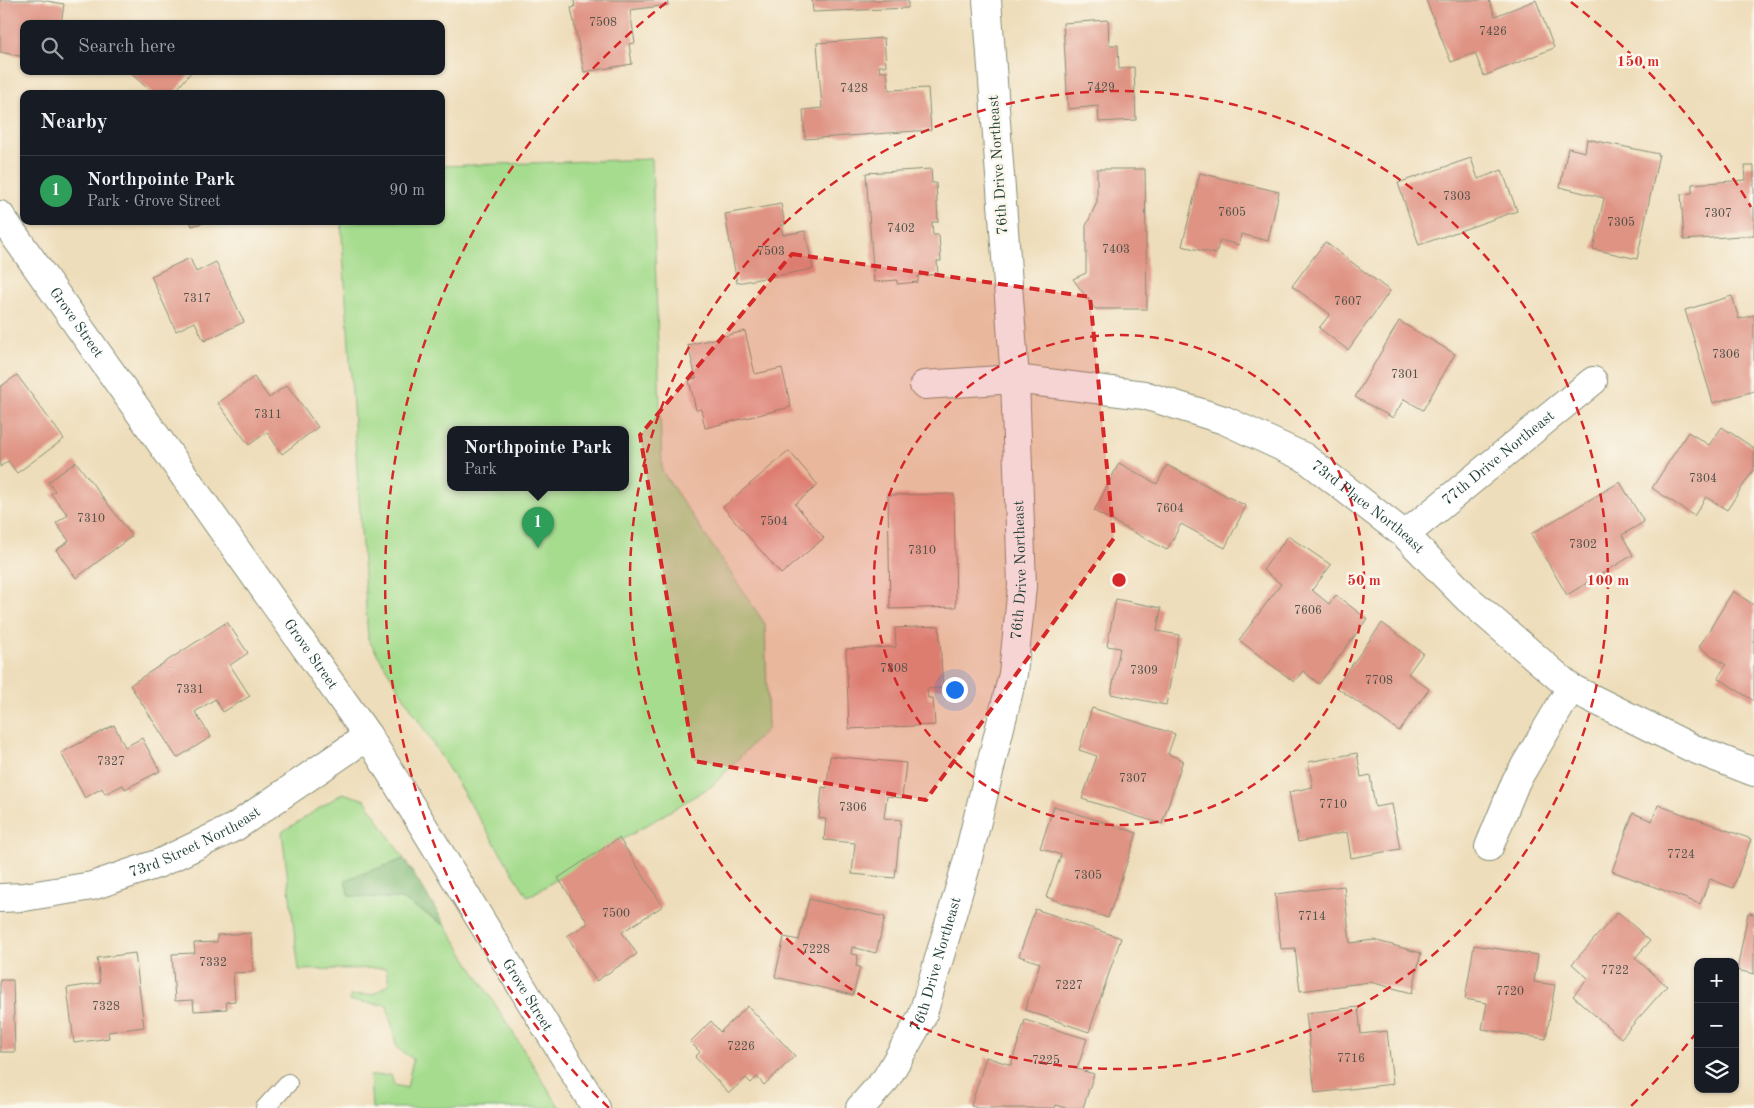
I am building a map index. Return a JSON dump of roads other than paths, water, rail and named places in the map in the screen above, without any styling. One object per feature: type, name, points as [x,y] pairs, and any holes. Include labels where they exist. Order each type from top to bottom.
[{"type":"street","name":"76th Drive Northeast","points":[[860,1108],[886,1079],[922,1017],[966,866],[1013,674],[1022,586],[1015,379],[987,0]]},
{"type":"street","name":"Grove Street","points":[[0,214],[368,736],[596,1108]]},
{"type":"street","name":"73rd Place Northeast","points":[[924,385],[1015,379],[1144,395],[1224,420],[1304,457],[1405,536],[1468,599],[1571,688],[1692,748],[1754,772]]},
{"type":"street","name":"77th Drive Northeast","points":[[1405,536],[1594,381]]},
{"type":"street","points":[[1489,847],[1516,781],[1571,688]]},
{"type":"street","name":"73rd Street Northeast","points":[[0,898],[24,897],[92,886],[160,863],[235,827],[368,736]]},
{"type":"lane","points":[[265,1108],[288,1083]]},
{"type":"place","name":"Northpointe Park","points":[[538,548]]}]
